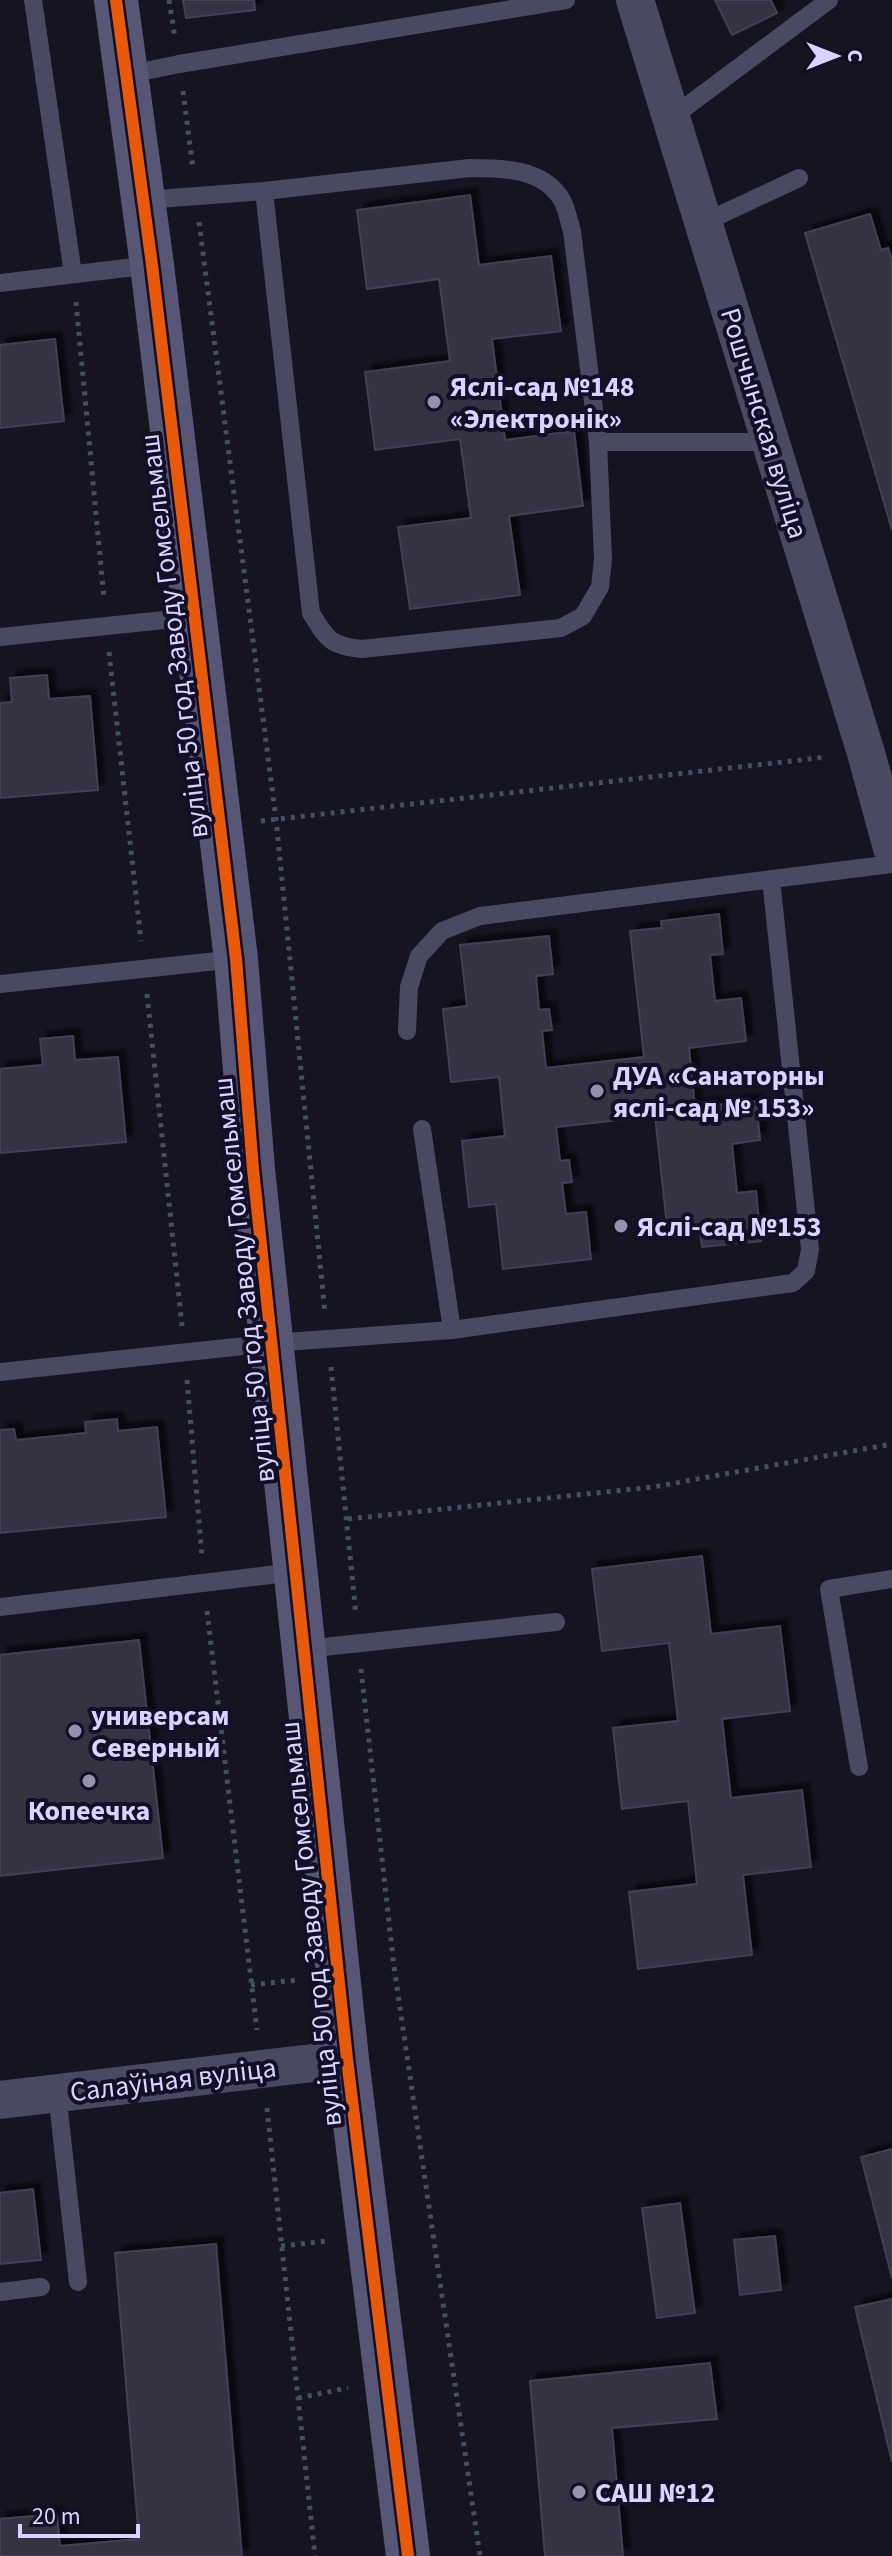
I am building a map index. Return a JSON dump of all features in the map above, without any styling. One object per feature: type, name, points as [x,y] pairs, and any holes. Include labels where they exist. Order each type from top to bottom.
[{"type":"street","name":"вуліца 50 год Заводу Гомсельмаш","points":[[116,0],[144,200],[236,959],[253,1169],[347,2059],[408,2556]]},
{"type":"street","name":"Рошчынская вуліца","points":[[635,0],[866,753],[892,848]]},
{"type":"street","name":"Салаўіная вуліца","points":[[0,2100],[347,2059]]},
{"type":"lane","points":[[33,0],[73,274]]},
{"type":"lane","points":[[126,75],[566,0]]},
{"type":"lane","points":[[671,118],[829,0]]},
{"type":"lane","points":[[144,200],[264,191],[470,168],[501,168],[526,173],[544,181],[562,201],[572,231],[598,442],[602,573],[600,587],[583,616],[561,628],[362,649],[339,647],[324,633],[311,613],[264,191]]},
{"type":"lane","points":[[703,223],[799,178]]},
{"type":"lane","points":[[0,283],[152,265]]},
{"type":"lane","points":[[598,442],[770,442]]},
{"type":"lane","points":[[0,637],[193,617]]},
{"type":"lane","points":[[407,1031],[409,987],[419,956],[442,931],[480,916],[892,864]]},
{"type":"lane","points":[[0,1372],[272,1343],[452,1330],[793,1283],[806,1271],[810,1249],[771,879]]},
{"type":"lane","points":[[0,984],[236,959]]},
{"type":"lane","points":[[422,1129],[452,1330]]},
{"type":"lane","points":[[0,1607],[297,1572]]},
{"type":"lane","points":[[859,1767],[829,1589],[892,1579]]},
{"type":"lane","points":[[305,1649],[556,1622]]},
{"type":"lane","points":[[57,2093],[78,2282]]},
{"type":"lane","points":[[0,2292],[41,2287]]},
{"type":"path","points":[[169,0],[276,819],[309,1169],[394,1967],[480,2556]]},
{"type":"path","points":[[73,274],[106,624],[184,1352],[204,1582],[262,2068],[315,2556]]},
{"type":"path","points":[[220,826],[866,753]]},
{"type":"path","points":[[348,1519],[653,1487],[892,1444]]},
{"type":"path","points":[[281,2246],[331,2240]]},
{"type":"path","points":[[298,2398],[350,2388]]},
{"type":"building","points":[[183,0],[254,0],[255,10],[186,18]]},
{"type":"building","points":[[715,0],[771,0],[777,13],[732,35]]},
{"type":"building","name":"Яслі-сад №148 «Электронік»","points":[[470,195],[479,265],[551,256],[561,331],[492,339],[505,440],[574,431],[583,506],[509,516],[520,595],[410,609],[398,527],[471,518],[460,439],[375,450],[365,372],[450,361],[439,279],[367,289],[357,210]]},
{"type":"building","points":[[870,214],[881,250],[888,248],[892,261],[892,530],[805,233]]},
{"type":"building","points":[[55,339],[64,421],[0,428],[0,345]]},
{"type":"building","points":[[47,675],[49,699],[90,696],[98,790],[0,798],[0,703],[12,702],[10,678]]},
{"type":"building","name":"ДУА «Санаторны яслі-сад № 153»","points":[[719,914],[723,954],[710,955],[715,1001],[741,998],[746,1041],[689,1048],[695,1107],[756,1101],[760,1140],[732,1144],[737,1193],[756,1191],[761,1241],[702,1247],[700,1232],[668,1235],[655,1116],[556,1127],[560,1161],[569,1160],[572,1182],[562,1183],[566,1214],[586,1212],[591,1259],[503,1269],[496,1204],[469,1207],[462,1141],[505,1136],[499,1077],[451,1082],[443,1009],[467,1006],[460,945],[549,936],[553,974],[536,976],[539,1010],[549,1009],[552,1030],[542,1031],[546,1068],[644,1057],[630,931],[662,928],[661,921]]},
{"type":"building","points":[[73,1036],[75,1060],[118,1057],[126,1142],[0,1153],[0,1069],[43,1065],[40,1039]]},
{"type":"building","points":[[117,1419],[118,1431],[157,1427],[166,1517],[0,1533],[0,1430],[14,1429],[16,1440],[86,1433],[85,1422]]},
{"type":"building","points":[[702,1556],[711,1634],[780,1626],[790,1711],[722,1719],[731,1798],[802,1790],[811,1867],[743,1875],[752,1955],[638,1969],[629,1892],[697,1884],[688,1801],[622,1809],[613,1728],[678,1721],[669,1643],[602,1651],[592,1569]]},
{"type":"building","name":"универсам Северный","points":[[139,1640],[163,1858],[0,1876],[0,1655]]},
{"type":"building","points":[[892,2149],[892,2278],[861,2157]]},
{"type":"building","points":[[33,2189],[41,2260],[0,2264],[0,2193]]},
{"type":"building","points":[[680,2203],[695,2313],[657,2318],[642,2208]]},
{"type":"building","points":[[775,2236],[781,2290],[740,2295],[734,2240]]},
{"type":"building","points":[[216,2244],[242,2556],[0,2556],[0,2519],[57,2514],[60,2546],[139,2539],[115,2253]]},
{"type":"building","points":[[892,2299],[892,2462],[855,2307]]},
{"type":"building","name":"САШ №12","points":[[710,2363],[717,2419],[612,2428],[623,2556],[545,2556],[530,2381]]},
{"type":"cycle path","points":[[116,0],[152,265],[236,959],[253,1169],[347,2059],[408,2556]]},
{"type":"place","name":"Яслі-сад №148 «Электронік»","points":[[434,402]]},
{"type":"place","name":"ДУА «Санаторны яслі-сад № 153»","points":[[597,1091]]},
{"type":"place","name":"Яслі-сад №153","points":[[621,1226]]},
{"type":"place","name":"универсам Северный","points":[[75,1731]]},
{"type":"place","name":"Копеечка","points":[[89,1781]]},
{"type":"place","name":"САШ №12","points":[[579,2492]]}]
